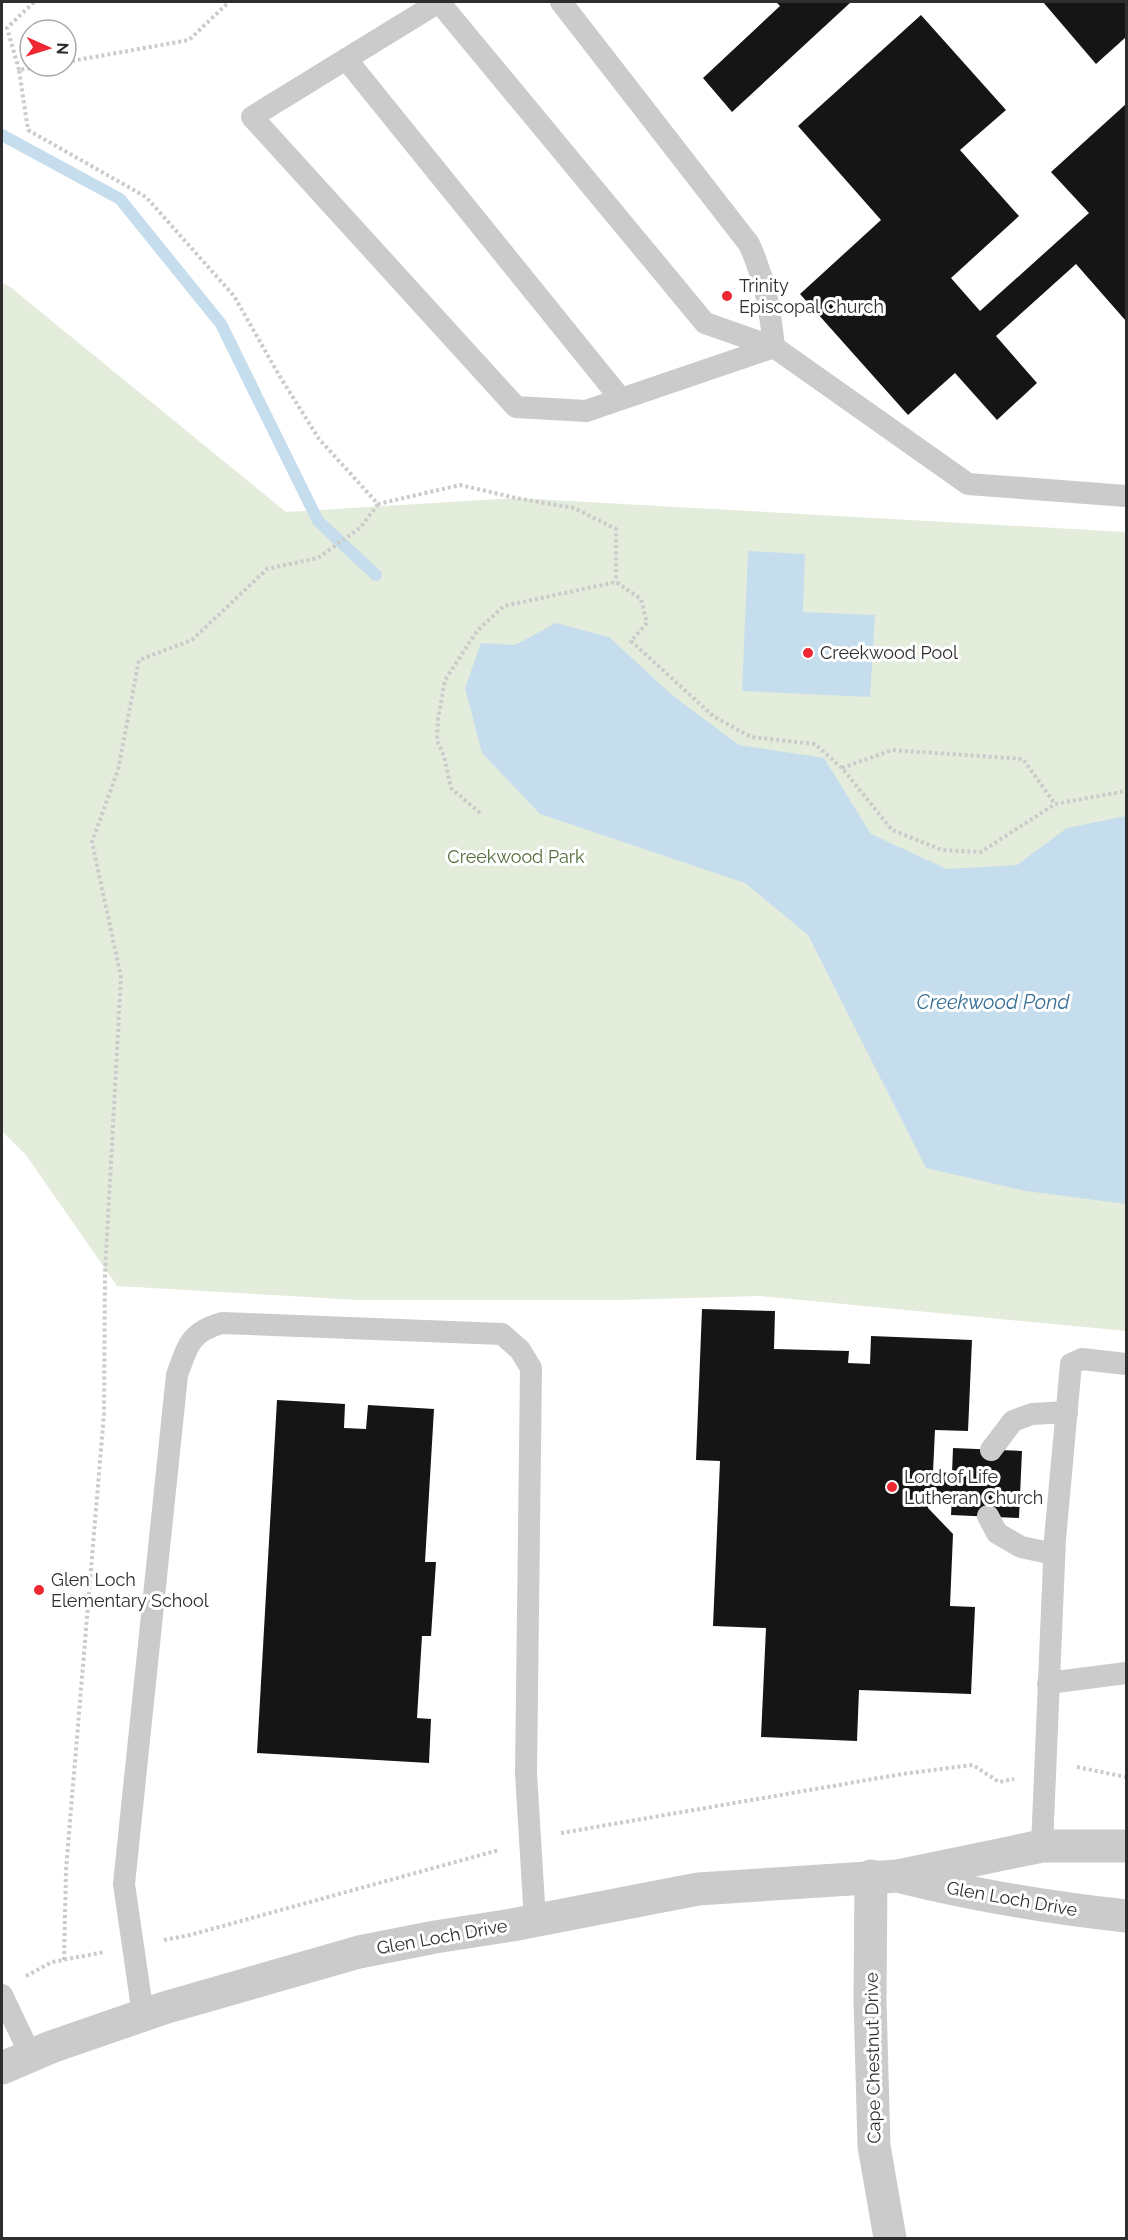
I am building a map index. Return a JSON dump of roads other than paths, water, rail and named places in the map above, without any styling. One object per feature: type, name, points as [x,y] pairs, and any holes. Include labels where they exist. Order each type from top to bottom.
[{"type":"street","name":"Glen Loch Drive","points":[[16,2062],[143,2015],[359,1952],[698,1888],[884,1876],[1042,1846],[1126,1846]]},
{"type":"street","name":"Glen Loch Drive","points":[[884,1876],[1038,1906],[1126,1916]]},
{"type":"street","name":"Cape Chestnut Drive","points":[[884,1876],[870,2000],[874,2146],[890,2238]]},
{"type":"lane","points":[[774,347],[586,411],[516,407],[252,117],[439,2],[705,323],[774,347],[968,484],[1126,496]]},
{"type":"lane","points":[[561,2],[749,244],[760,268],[770,303],[774,347]]},
{"type":"lane","points":[[346,59],[621,399]]},
{"type":"lane","points":[[143,2015],[124,1884],[177,1375],[188,1345],[204,1328],[222,1323],[502,1334],[520,1350],[531,1368],[526,1774],[535,1920]]},
{"type":"lane","points":[[1042,1846],[1054,1554],[1071,1364],[1082,1359],[1126,1365]]},
{"type":"lane","points":[[990,1450],[1013,1421],[1032,1414],[1067,1412]]},
{"type":"lane","points":[[988,1516],[997,1533],[1021,1546],[1054,1554]]},
{"type":"lane","points":[[1048,1683],[1126,1673]]},
{"type":"lane","points":[[2,1995],[16,2062]]},
{"type":"water","name":"Creekwood Pool","points":[[748,551],[805,554],[803,612],[875,615],[870,697],[742,691]]},
{"type":"water","name":"Creekwood Pond","points":[[556,623],[609,637],[672,695],[739,745],[824,758],[871,834],[947,869],[1017,865],[1067,828],[1126,816],[1126,1204],[1026,1191],[926,1168],[808,935],[745,883],[540,814],[482,753],[465,688],[481,643],[515,645]]},
{"type":"waterway","points":[[2,135],[120,199],[221,324],[318,521],[376,575]]},
{"type":"place","name":"Trinity Episcopal Church","points":[[727,296]]},
{"type":"place","name":"Creekwood Pool","points":[[808,653]]},
{"type":"place","name":"Lord of Life Lutheran Church","points":[[892,1487]]},
{"type":"place","name":"Glen Loch Elementary School","points":[[39,1590]]},
{"type":"park label","name":"Creekwood Park","points":[[516,857]]}]
